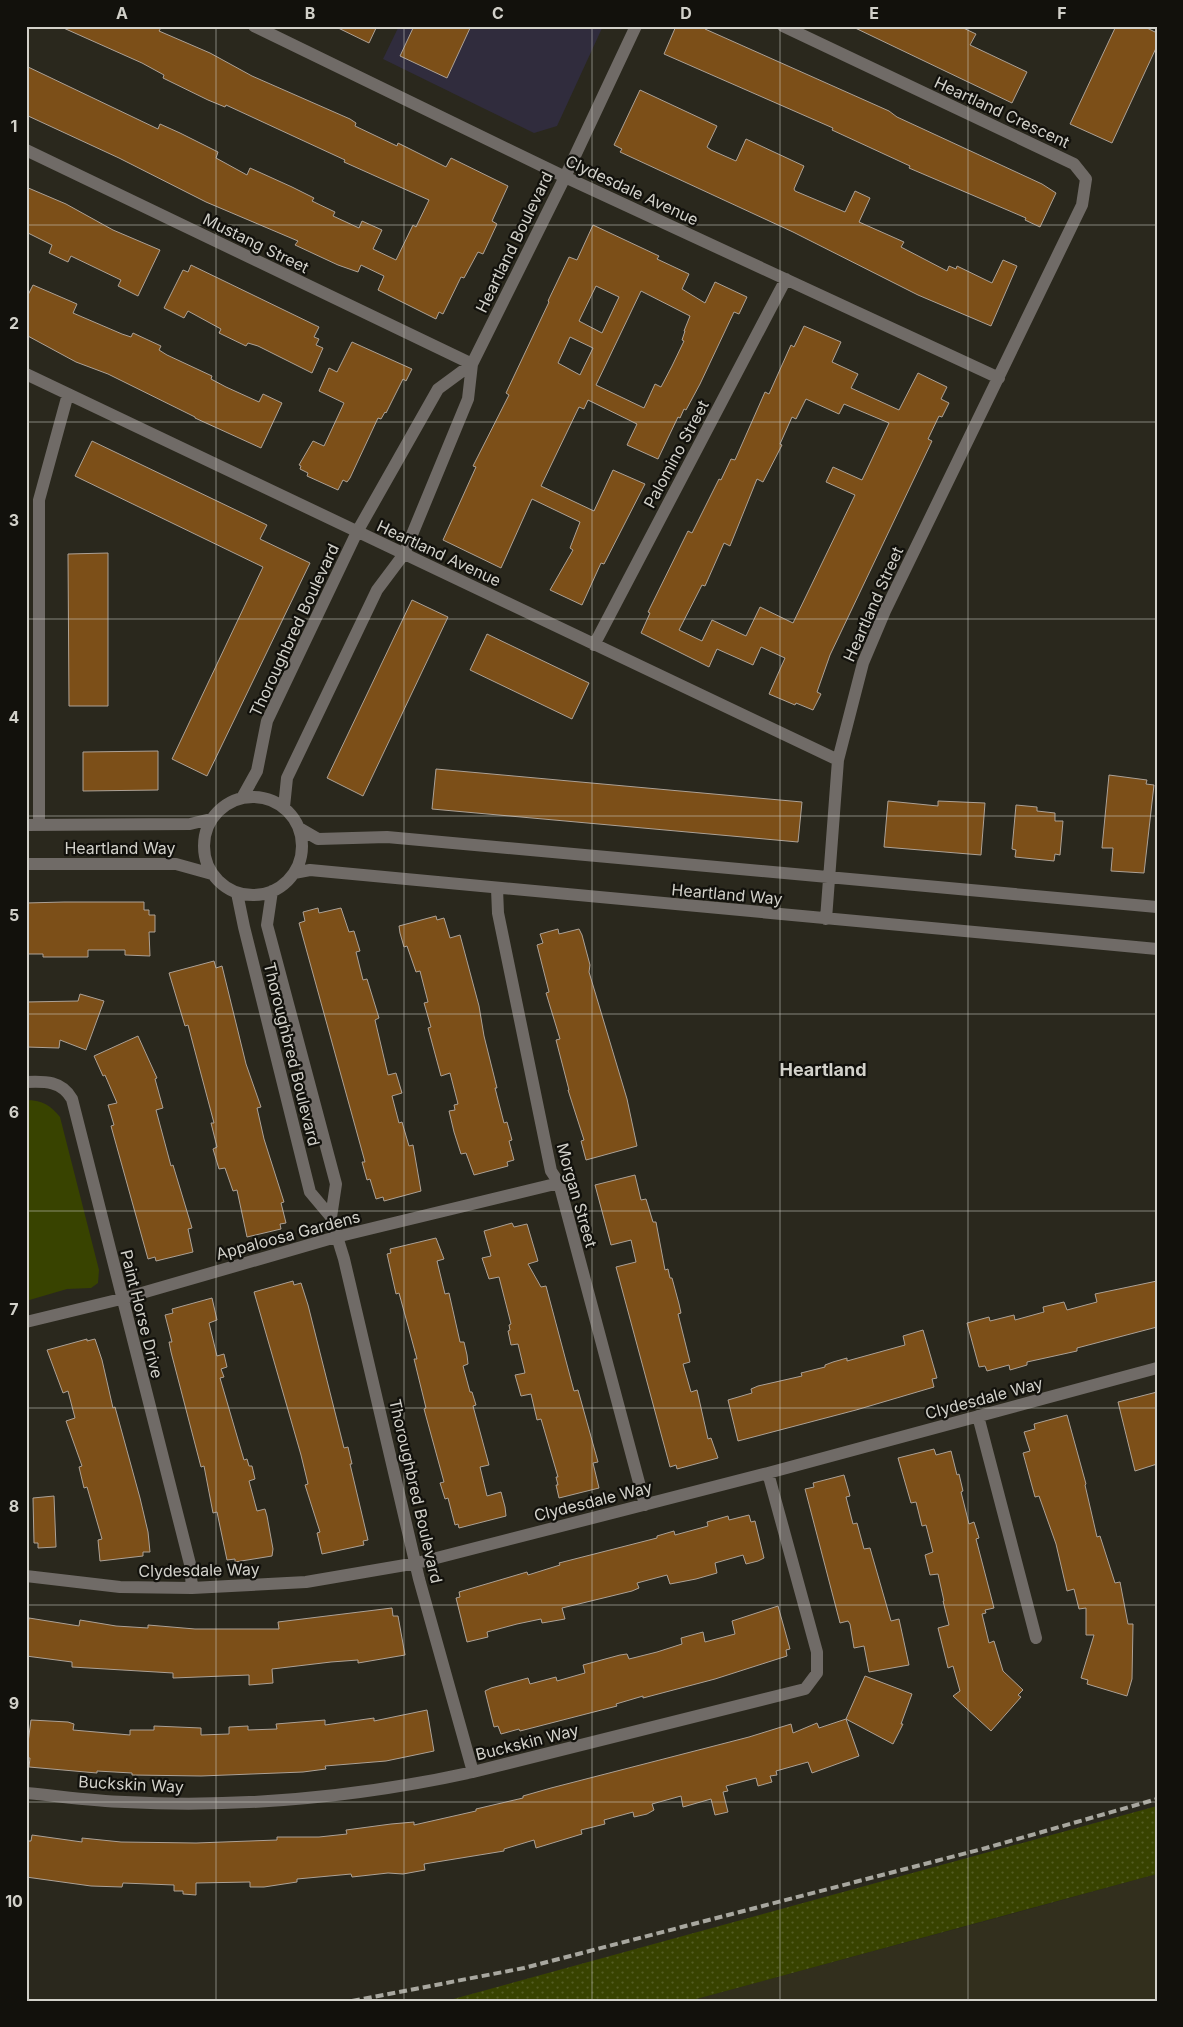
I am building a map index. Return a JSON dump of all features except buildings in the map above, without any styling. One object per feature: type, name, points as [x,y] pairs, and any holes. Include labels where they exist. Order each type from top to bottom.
[{"type":"street","name":"Heartland Boulevard","points":[[404,554],[468,400],[472,364],[565,176],[636,26]]},
{"type":"street","name":"Heartland Crescent","points":[[783,26],[1074,164],[1086,179],[1082,205],[999,378]]},
{"type":"street","name":"Clydesdale Avenue","points":[[260,28],[565,176],[999,378]]},
{"type":"street","name":"Mustang Street","points":[[26,150],[472,364]]},
{"type":"street","name":"Palomino Street","points":[[594,645],[786,279]]},
{"type":"street","name":"Heartland Boulevard","points":[[357,532],[438,389],[472,364]]},
{"type":"street","name":"Heartland Avenue","points":[[26,374],[838,760]]},
{"type":"street","name":"Heartland Street","points":[[826,919],[838,760],[850,707],[863,663],[874,636],[999,378]]},
{"type":"street","points":[[32,824],[33,595],[38,500],[68,394]]},
{"type":"street","name":"Thoroughbred Boulevard","points":[[242,798],[257,771],[268,721],[357,532]]},
{"type":"street","points":[[284,807],[287,778],[377,590],[404,554]]},
{"type":"street","points":[[257,796],[271,800],[284,807],[299,828],[302,843],[301,859],[294,874],[272,892],[260,894],[237,893],[219,882],[212,874],[206,861],[204,846],[206,832],[212,819],[230,802],[242,798],[257,796]]},
{"type":"street","name":"Heartland Way","points":[[32,824],[190,824],[212,819]]},
{"type":"street","name":"Heartland Way","points":[[299,828],[318,839],[387,837],[1157,907]]},
{"type":"street","name":"Heartland Way","points":[[26,864],[176,864],[188,865],[212,874]]},
{"type":"street","name":"Heartland Way","points":[[294,874],[310,870],[497,890],[1157,949]]},
{"type":"street","name":"Morgan Street","points":[[497,890],[498,912],[551,1172],[559,1183],[644,1505]]},
{"type":"street","name":"Thoroughbred Boulevard","points":[[272,892],[267,926],[336,1184],[331,1217],[344,1259],[419,1579],[473,1772]]},
{"type":"street","name":"Thoroughbred Boulevard","points":[[237,893],[310,1192],[331,1217]]},
{"type":"street","name":"Paint Horse Drive","points":[[26,1082],[48,1082],[61,1086],[67,1090],[72,1100],[121,1299],[190,1564],[192,1588]]},
{"type":"street","name":"Appaloosa Gardens","points":[[26,1322],[121,1299],[336,1237],[559,1183]]},
{"type":"street","name":"Clydesdale Way","points":[[26,1576],[120,1587],[192,1588],[306,1582],[416,1562],[768,1473],[1157,1368]]},
{"type":"street","points":[[978,1416],[1036,1638]]},
{"type":"street","name":"Buckskin Way","points":[[26,1793],[125,1802],[226,1804],[328,1797],[428,1782],[473,1772],[805,1689],[817,1673],[817,1652],[768,1473]]},
{"type":"shaded area","points":[[399,26],[603,26],[557,126],[534,133],[383,59]]},
{"type":"shaded area","points":[[1157,1874],[1157,2001],[689,2001],[982,1922]]},
{"type":"green space","points":[[26,1100],[45,1104],[60,1117],[99,1270],[98,1283],[91,1288],[67,1289],[26,1301]]},
{"type":"green space","points":[[1157,1806],[1157,1874],[689,2001],[446,2001]]},
{"type":"railway","points":[[352,2001],[524,1968],[986,1848],[1157,1799]]},
{"type":"district","name":"Heartland","points":[[823,1070]]}]
